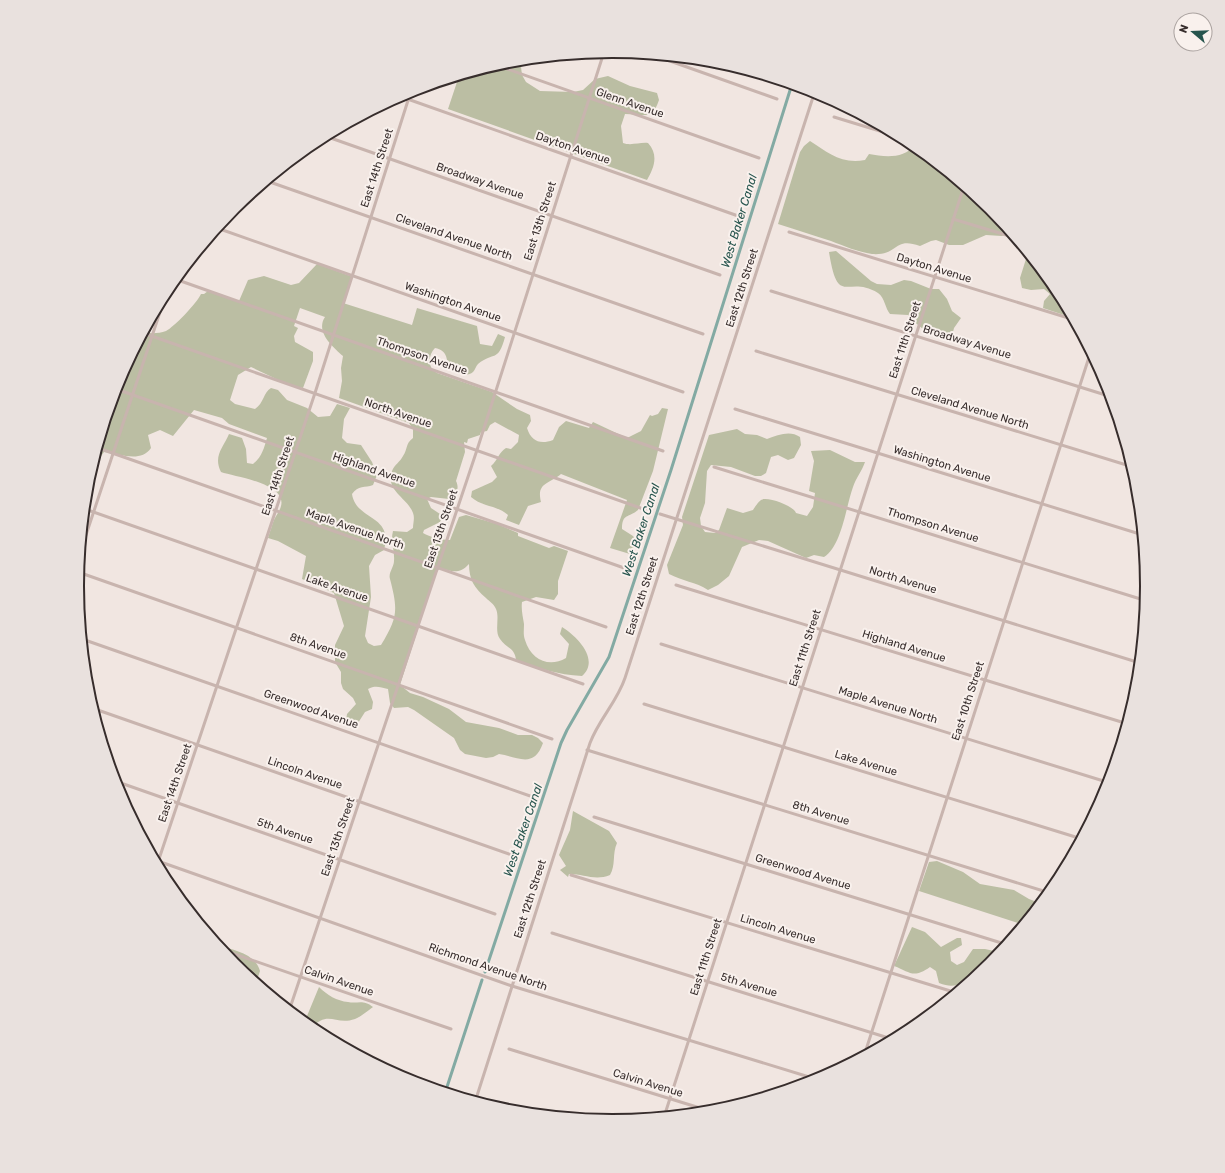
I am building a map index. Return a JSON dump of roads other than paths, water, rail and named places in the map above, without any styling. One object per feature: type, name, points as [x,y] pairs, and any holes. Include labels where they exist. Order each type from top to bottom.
[{"type":"street","name":"East 13th Street","points":[[292,1006],[496,392],[602,58]]},
{"type":"street","points":[[673,62],[777,99]]},
{"type":"street","name":"Glenn Avenue","points":[[506,69],[759,158]]},
{"type":"street","name":"East 12th Street","points":[[477,1097],[587,750],[596,729],[621,690],[813,97]]},
{"type":"street","name":"Dayton Avenue","points":[[408,100],[741,216]]},
{"type":"street","name":"East 14th Street","points":[[159,857],[315,393],[408,100]]},
{"type":"street","points":[[834,117],[881,131]]},
{"type":"street","name":"Broadway Avenue","points":[[333,139],[720,274]]},
{"type":"street","name":"Cleveland Avenue North","points":[[272,183],[703,334]]},
{"type":"street","name":"East 11th Street","points":[[666,1112],[963,190]]},
{"type":"street","points":[[953,219],[1008,235]]},
{"type":"street","name":"Washington Avenue","points":[[223,230],[683,392]]},
{"type":"street","name":"Dayton Avenue","points":[[789,232],[1067,318]]},
{"type":"street","name":"Thompson Avenue","points":[[181,281],[663,451]]},
{"type":"street","name":"Broadway Avenue","points":[[771,291],[1105,394]]},
{"type":"street","points":[[87,531],[160,314]]},
{"type":"street","name":"North Avenue","points":[[148,335],[646,510]]},
{"type":"street","name":"Cleveland Avenue North","points":[[756,351],[1127,465]]},
{"type":"street","name":"East 10th Street","points":[[866,1050],[1089,358]]},
{"type":"street","name":"Highland Avenue","points":[[121,391],[627,569]]},
{"type":"street","name":"Washington Avenue","points":[[735,409],[1138,533]]},
{"type":"street","name":"Maple Avenue North","points":[[102,450],[606,627]]},
{"type":"street","name":"Thompson Avenue","points":[[714,467],[1141,598]]},
{"type":"street","name":"Lake Avenue","points":[[90,511],[583,684]]},
{"type":"street","name":"North Avenue","points":[[660,514],[1135,661]]},
{"type":"street","name":"8th Avenue","points":[[84,574],[552,738]]},
{"type":"street","name":"Highland Avenue","points":[[676,585],[1123,722]]},
{"type":"street","name":"Greenwood Avenue","points":[[87,641],[533,797]]},
{"type":"street","name":"Maple Avenue North","points":[[661,644],[1104,781]]},
{"type":"street","name":"Lake Avenue","points":[[644,704],[1077,837]]},
{"type":"street","name":"Lincoln Avenue","points":[[99,710],[512,855]]},
{"type":"street","name":"8th Avenue","points":[[587,750],[1044,891]]},
{"type":"street","name":"5th Avenue","points":[[122,784],[495,914]]},
{"type":"street","name":"Greenwood Avenue","points":[[594,817],[1002,943]]},
{"type":"street","name":"Richmond Avenue North","points":[[163,864],[512,986],[809,1077]]},
{"type":"street","name":"Lincoln Avenue","points":[[571,875],[951,992]]},
{"type":"street","name":"5th Avenue","points":[[552,933],[888,1037]]},
{"type":"street","name":"Calvin Avenue","points":[[233,953],[451,1030]]},
{"type":"street","name":"Calvin Avenue","points":[[509,1049],[698,1108]]},
{"type":"waterway","name":"West Baker Canal","points":[[485,972],[561,743],[609,657],[671,470],[790,89]]},
{"type":"waterway","name":"West Baker Canal","points":[[447,1088],[482,980]]}]
